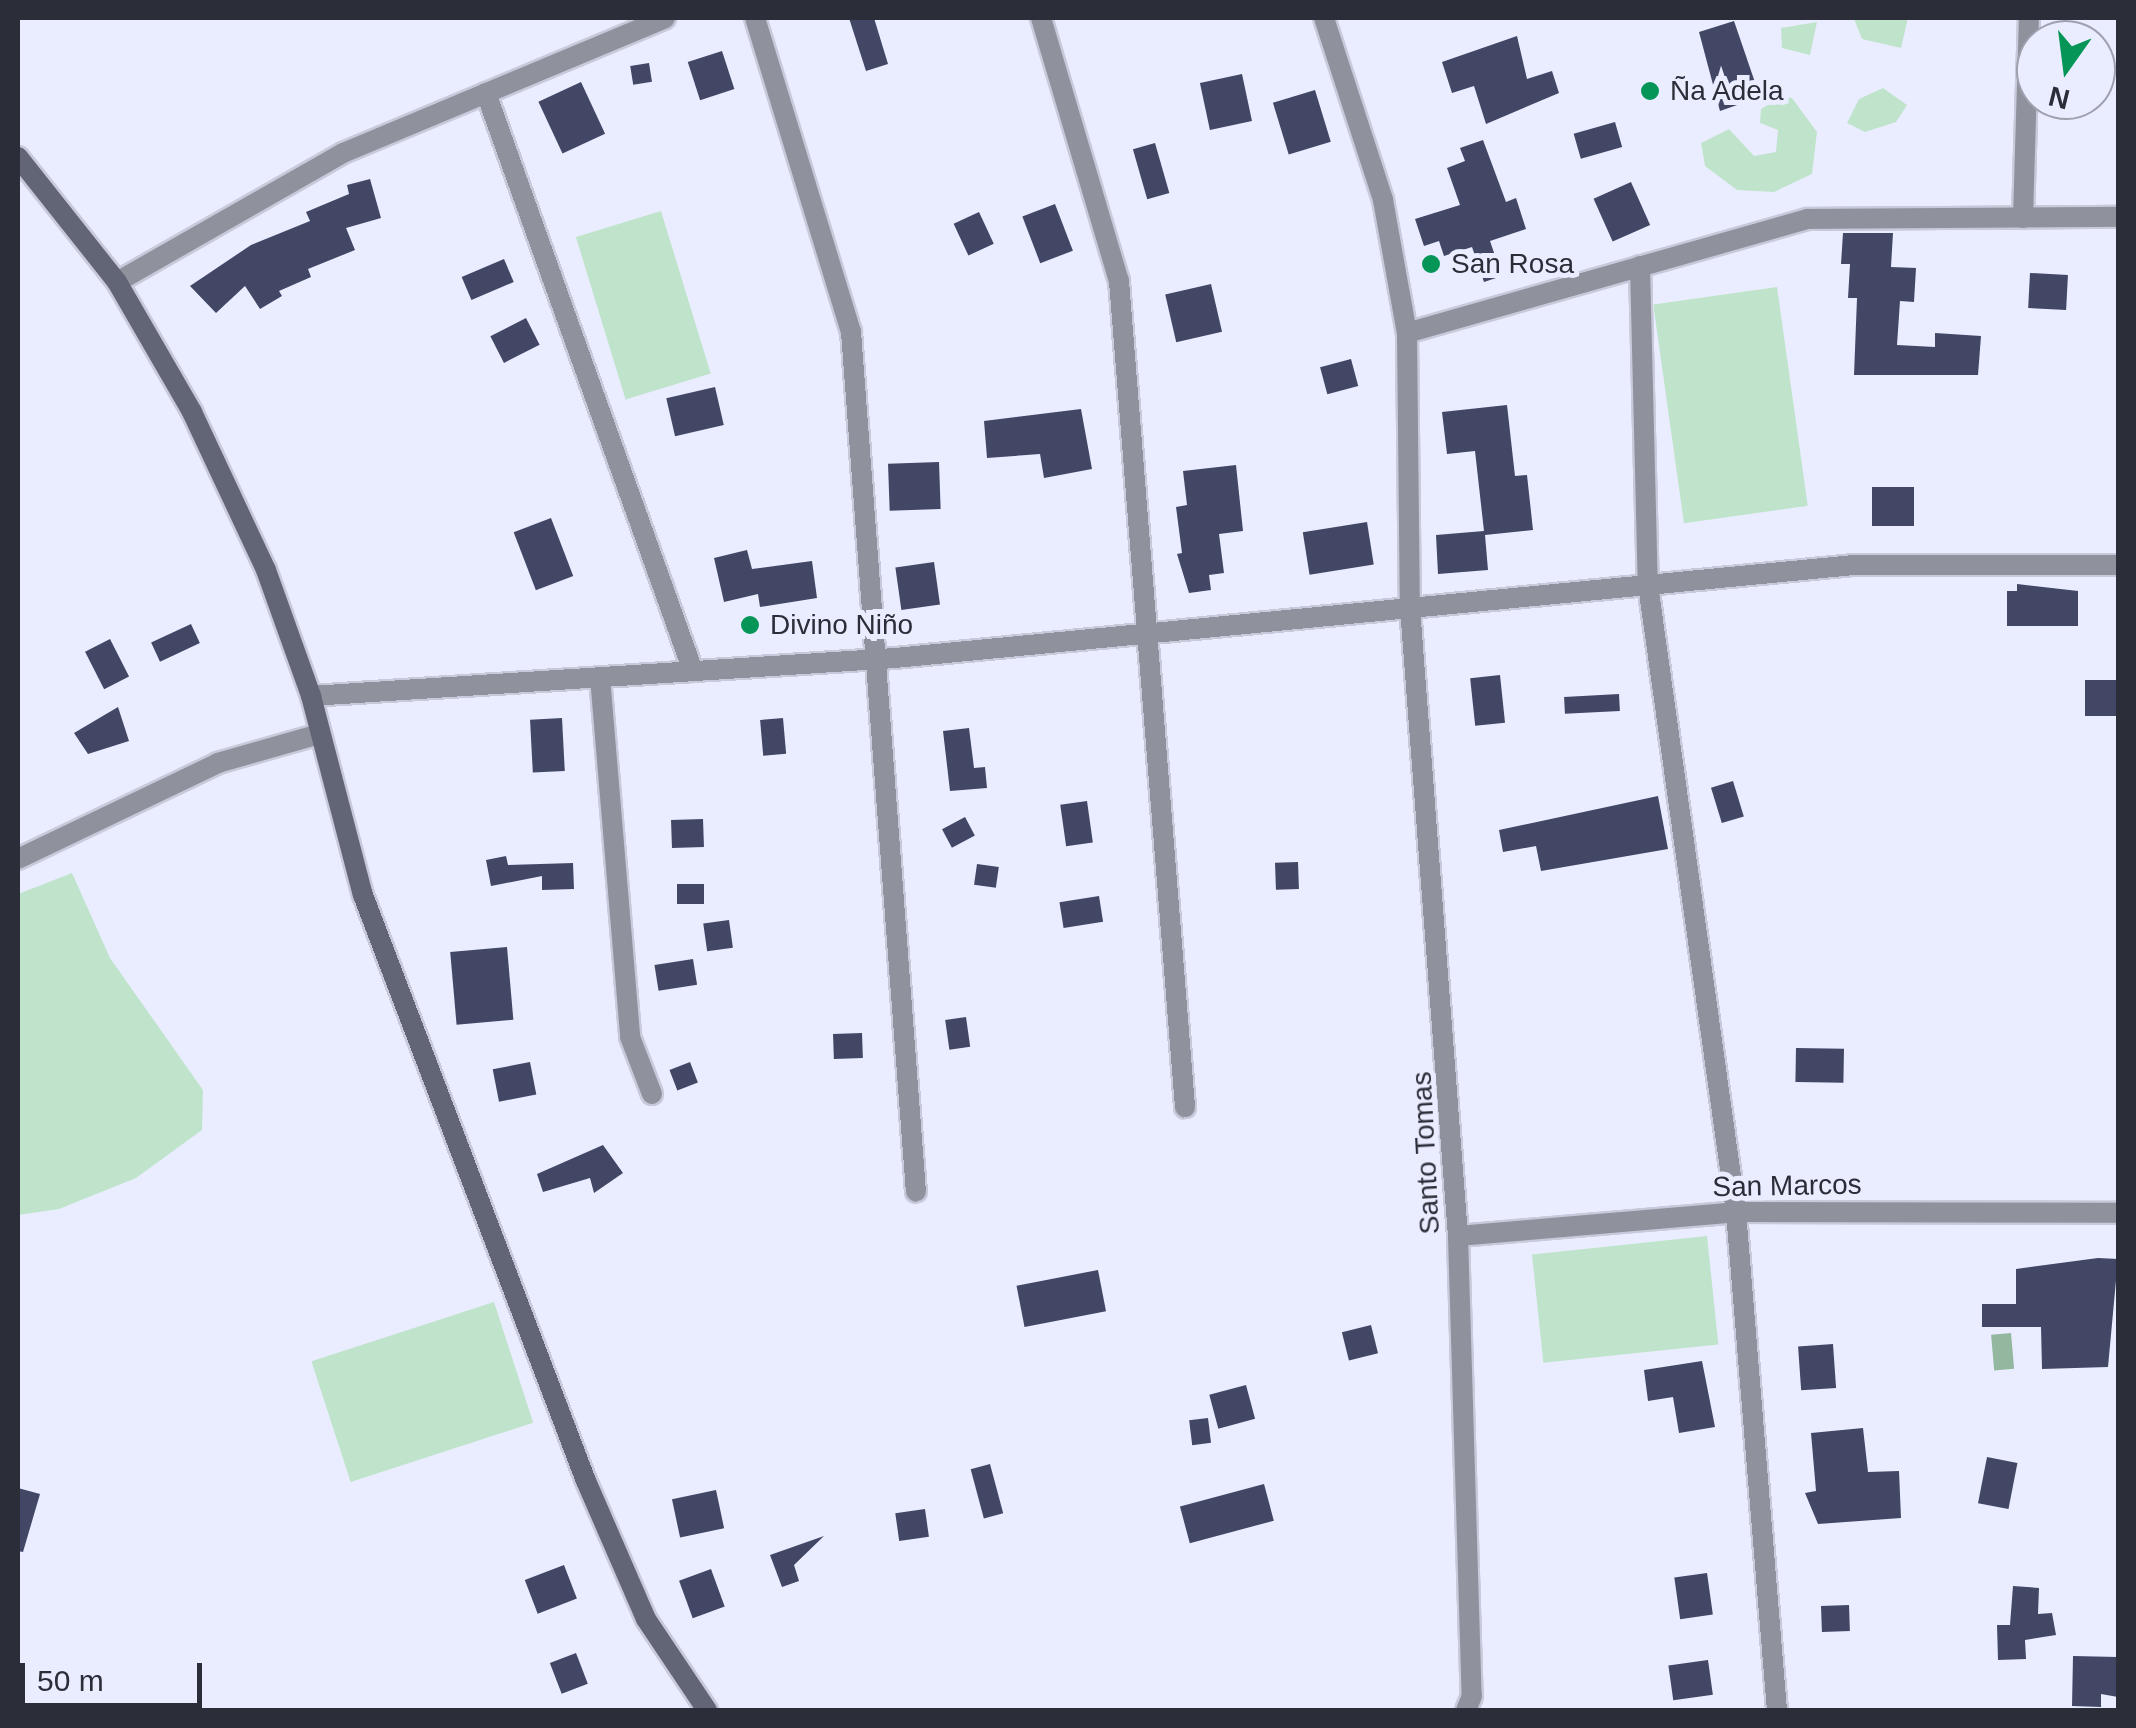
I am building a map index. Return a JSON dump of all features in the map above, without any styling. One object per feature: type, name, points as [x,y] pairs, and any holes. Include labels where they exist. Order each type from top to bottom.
[{"type":"street","points":[[117,282],[343,153],[665,18]]},
{"type":"street","points":[[756,18],[852,332],[916,1192]]},
{"type":"street","points":[[1041,18],[1120,280],[1185,1107]]},
{"type":"street","name":"Santo Tomas","points":[[1324,18],[1383,200],[1408,333],[1410,608],[1458,1236],[1475,1706]]},
{"type":"street","points":[[2023,218],[2029,18]]},
{"type":"street","points":[[486,93],[693,671]]},
{"type":"street","points":[[18,157],[117,282],[224,476],[311,696],[364,896],[586,1481],[646,1619],[707,1710]]},
{"type":"street","points":[[1408,333],[1806,219],[2118,218]]},
{"type":"street","points":[[1640,266],[1648,585],[1736,1212],[1776,1710]]},
{"type":"street","points":[[311,696],[876,659],[1854,565],[2118,565]]},
{"type":"street","points":[[600,678],[630,1036],[652,1094]]},
{"type":"street","points":[[18,860],[218,763],[320,734]]},
{"type":"street","name":"San Marcos","points":[[1458,1236],[1736,1212],[2118,1213]]},
{"type":"shaded area","points":[[1908,18],[1901,48],[1862,39],[1854,19]]},
{"type":"shaded area","points":[[1817,22],[1810,55],[1782,48],[1781,28]]},
{"type":"shaded area","points":[[1883,88],[1907,105],[1896,122],[1865,132],[1847,123],[1859,99]]},
{"type":"shaded area","points":[[1781,97],[1792,98],[1817,132],[1812,174],[1774,192],[1737,190],[1705,166],[1701,143],[1729,129],[1754,156],[1776,152],[1778,130],[1760,123],[1761,109]]},
{"type":"shaded area","points":[[661,211],[711,374],[626,400],[576,237]]},
{"type":"shaded area","points":[[1777,287],[1808,506],[1684,523],[1653,304]]},
{"type":"shaded area","points":[[72,873],[110,958],[203,1090],[202,1130],[136,1178],[59,1209],[18,1215],[18,894]]},
{"type":"shaded area","points":[[1707,1236],[1718,1344],[1543,1363],[1532,1254]]},
{"type":"shaded area","points":[[494,1302],[533,1423],[351,1482],[311,1361]]},
{"type":"shaded area","points":[[2011,1333],[2014,1369],[1994,1371],[1991,1335]]},
{"type":"building","points":[[849,18],[874,18],[888,64],[866,71]]},
{"type":"building","points":[[1734,21],[1760,97],[1720,111],[1699,32]]},
{"type":"building","points":[[1517,36],[1527,79],[1552,71],[1559,93],[1486,124],[1474,86],[1452,93],[1442,62]]},
{"type":"building","points":[[722,51],[734,89],[700,100],[688,62]]},
{"type":"building","points":[[649,63],[652,82],[633,85],[630,66]]},
{"type":"building","points":[[1242,74],[1252,121],[1210,130],[1200,83]]},
{"type":"building","points":[[581,82],[605,134],[562,154],[538,102]]},
{"type":"building","points":[[1315,90],[1331,142],[1289,155],[1273,103]]},
{"type":"building","points":[[1615,122],[1622,147],[1581,159],[1574,134]]},
{"type":"building","points":[[1483,140],[1506,202],[1516,198],[1526,229],[1490,241],[1502,276],[1484,282],[1472,247],[1444,256],[1439,241],[1424,246],[1415,219],[1460,205],[1447,168],[1465,161],[1460,148]]},
{"type":"building","points":[[1155,143],[1169,193],[1147,199],[1133,149]]},
{"type":"building","points":[[370,179],[381,218],[346,228],[355,250],[308,269],[311,277],[279,291],[282,296],[260,309],[245,286],[216,313],[190,286],[251,245],[310,221],[306,212],[349,194],[347,185]]},
{"type":"building","points":[[1631,182],[1650,225],[1613,242],[1594,199]]},
{"type":"building","points":[[1055,204],[1073,251],[1040,263],[1022,217]]},
{"type":"building","points":[[979,212],[994,244],[968,256],[954,224]]},
{"type":"building","points":[[1843,233],[1893,233],[1891,267],[1916,268],[1914,302],[1900,301],[1897,345],[1935,347],[1935,333],[1981,336],[1978,375],[1854,375],[1857,298],[1848,298],[1850,264],[1841,264]]},
{"type":"building","points":[[504,259],[514,282],[471,300],[462,277]]},
{"type":"building","points":[[2030,273],[2068,275],[2066,310],[2028,308]]},
{"type":"building","points":[[1211,284],[1222,332],[1176,342],[1165,295]]},
{"type":"building","points":[[526,318],[540,345],[504,363],[490,336]]},
{"type":"building","points":[[1351,359],[1358,386],[1327,394],[1320,367]]},
{"type":"building","points":[[715,387],[724,425],[675,436],[666,398]]},
{"type":"building","points":[[1507,405],[1515,476],[1527,475],[1533,530],[1485,535],[1488,570],[1438,574],[1436,535],[1484,531],[1475,451],[1447,454],[1442,412]]},
{"type":"building","points":[[1081,409],[1092,469],[1044,478],[1040,454],[987,458],[984,421]]},
{"type":"building","points":[[939,462],[941,509],[890,511],[888,464]]},
{"type":"building","points":[[1236,465],[1243,531],[1219,534],[1224,573],[1209,575],[1211,590],[1189,593],[1177,554],[1182,553],[1176,507],[1187,505],[1183,471]]},
{"type":"building","points":[[1872,487],[1914,487],[1914,526],[1872,526]]},
{"type":"building","points":[[551,518],[573,576],[536,590],[514,532]]},
{"type":"building","points":[[1367,522],[1374,564],[1310,575],[1303,532]]},
{"type":"building","points":[[747,550],[752,569],[812,561],[817,598],[760,607],[758,594],[724,602],[714,558]]},
{"type":"building","points":[[934,562],[940,605],[901,610],[895,567]]},
{"type":"building","points":[[2017,584],[2078,591],[2078,626],[2007,626],[2007,591],[2017,591]]},
{"type":"building","points":[[191,624],[200,643],[160,662],[151,643]]},
{"type":"building","points":[[110,639],[129,676],[104,689],[85,652]]},
{"type":"building","points":[[1500,675],[1505,723],[1475,726],[1470,678]]},
{"type":"building","points":[[2085,680],[2118,680],[2118,716],[2085,716]]},
{"type":"building","points":[[1619,694],[1620,711],[1565,714],[1564,697]]},
{"type":"building","points":[[118,707],[129,741],[88,754],[74,733]]},
{"type":"building","points":[[562,718],[565,771],[533,773],[530,720]]},
{"type":"building","points":[[783,718],[786,754],[763,756],[760,720]]},
{"type":"building","points":[[969,728],[974,768],[985,767],[987,788],[950,791],[943,731]]},
{"type":"building","points":[[1733,781],[1744,816],[1722,823],[1711,788]]},
{"type":"building","points":[[1658,796],[1668,849],[1541,871],[1536,846],[1503,852],[1499,830]]},
{"type":"building","points":[[1087,801],[1093,843],[1066,846],[1060,805]]},
{"type":"building","points":[[965,817],[975,836],[952,848],[942,829]]},
{"type":"building","points":[[703,819],[704,847],[672,848],[671,820]]},
{"type":"building","points":[[506,856],[508,865],[573,863],[574,889],[542,890],[542,876],[491,886],[486,860]]},
{"type":"building","points":[[1298,862],[1299,889],[1276,890],[1275,863]]},
{"type":"building","points":[[977,864],[999,867],[996,888],[974,885]]},
{"type":"building","points":[[677,884],[704,884],[704,904],[677,904]]},
{"type":"building","points":[[1099,896],[1103,922],[1064,928],[1059,902]]},
{"type":"building","points":[[729,920],[733,948],[707,951],[703,924]]},
{"type":"building","points":[[507,947],[513,1020],[457,1025],[450,952]]},
{"type":"building","points":[[693,959],[697,985],[659,991],[654,965]]},
{"type":"building","points":[[966,1017],[970,1047],[949,1050],[945,1020]]},
{"type":"building","points":[[862,1033],[863,1058],[834,1059],[833,1034]]},
{"type":"building","points":[[1796,1048],[1844,1049],[1843,1083],[1795,1082]]},
{"type":"building","points":[[530,1062],[536,1094],[499,1102],[493,1069]]},
{"type":"building","points":[[690,1062],[698,1083],[677,1090],[669,1070]]},
{"type":"building","points":[[603,1145],[623,1173],[594,1193],[590,1178],[543,1192],[537,1174]]},
{"type":"building","points":[[2118,1259],[2108,1367],[2042,1369],[2041,1327],[1982,1327],[1982,1304],[2016,1304],[2016,1269]]},
{"type":"building","points":[[1098,1270],[1106,1311],[1025,1327],[1017,1286]]},
{"type":"building","points":[[1371,1325],[1378,1353],[1349,1360],[1342,1332]]},
{"type":"building","points":[[1833,1344],[1836,1388],[1801,1390],[1798,1346]]},
{"type":"building","points":[[1702,1361],[1715,1427],[1679,1433],[1673,1397],[1648,1401],[1644,1370]]},
{"type":"building","points":[[1246,1385],[1255,1419],[1218,1429],[1209,1395]]},
{"type":"building","points":[[1208,1418],[1211,1443],[1192,1445],[1189,1420]]},
{"type":"building","points":[[1863,1428],[1868,1472],[1899,1471],[1901,1518],[1818,1524],[1805,1493],[1816,1491],[1811,1433]]},
{"type":"building","points":[[1987,1457],[2017,1463],[2008,1509],[1978,1503]]},
{"type":"building","points":[[990,1464],[1003,1513],[984,1518],[971,1469]]},
{"type":"building","points":[[1264,1484],[1274,1521],[1190,1543],[1180,1507]]},
{"type":"building","points":[[18,1488],[40,1494],[23,1552],[18,1551]]},
{"type":"building","points":[[716,1490],[724,1528],[680,1538],[672,1499]]},
{"type":"building","points":[[925,1509],[929,1537],[899,1541],[895,1513]]},
{"type":"building","points":[[824,1536],[794,1565],[799,1581],[782,1587],[770,1555]]},
{"type":"building","points":[[564,1565],[577,1599],[538,1614],[525,1580]]},
{"type":"building","points":[[711,1569],[725,1607],[693,1618],[679,1581]]},
{"type":"building","points":[[1707,1573],[1713,1615],[1680,1619],[1674,1578]]},
{"type":"building","points":[[2013,1586],[2039,1588],[2038,1614],[2052,1613],[2056,1635],[2025,1640],[2026,1659],[1998,1660],[1997,1625],[2010,1625]]},
{"type":"building","points":[[1849,1605],[1850,1631],[1822,1632],[1821,1606]]},
{"type":"building","points":[[576,1653],[588,1684],[562,1694],[550,1663]]},
{"type":"building","points":[[2073,1656],[2118,1657],[2118,1697],[2101,1694],[2101,1707],[2072,1706]]},
{"type":"building","points":[[1708,1660],[1713,1695],[1673,1700],[1668,1666]]},
{"type":"place","name":"Ña Adela","points":[[1650,91]]},
{"type":"place","name":"San Rosa","points":[[1431,264]]},
{"type":"place","name":"Divino Niño","points":[[750,625]]}]
